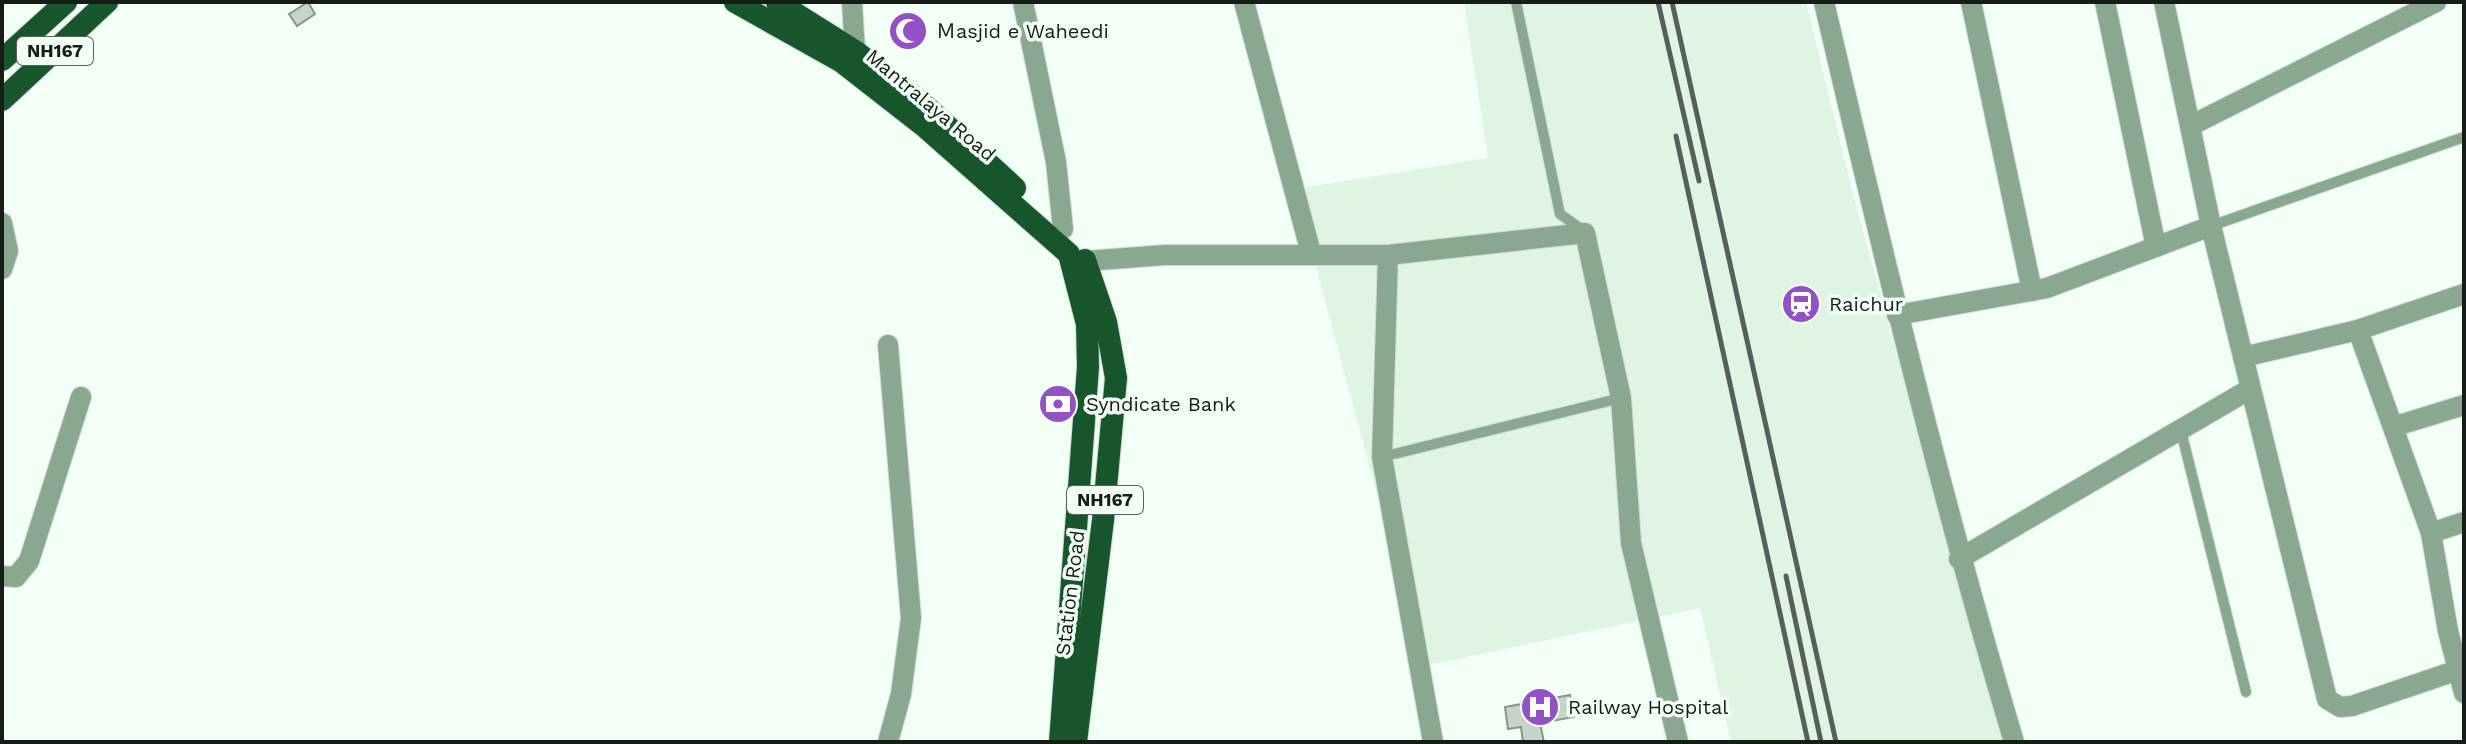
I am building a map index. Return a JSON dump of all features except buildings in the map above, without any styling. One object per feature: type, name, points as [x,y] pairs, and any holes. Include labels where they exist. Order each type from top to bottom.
[{"type":"highway","name":"NH167","points":[[2,60],[66,2]]},
{"type":"highway","name":"NH167","points":[[2,100],[107,2]]},
{"type":"highway","name":"Mantralaya Road","points":[[735,2],[842,62],[904,110],[1080,266]]},
{"type":"highway","name":"Mantralaya Road","points":[[777,2],[855,51],[930,110],[1082,247],[1080,266]]},
{"type":"highway","name":"Station Road","points":[[1060,742],[1088,367],[1080,266]]},
{"type":"highway","name":"Station Road","points":[[1076,742],[1103,520],[1116,378],[1106,322],[1080,266]]},
{"type":"street","points":[[852,2],[855,51]]},
{"type":"street","points":[[1023,2],[1056,162],[1063,229]]},
{"type":"street","points":[[1244,2],[1311,253]]},
{"type":"street","points":[[1824,2],[1897,315],[1959,559],[2014,742]]},
{"type":"street","points":[[1971,2],[2032,291]]},
{"type":"street","points":[[2105,2],[2156,247]]},
{"type":"street","points":[[2164,2],[2211,226],[2327,699],[2340,707],[2352,706],[2458,670]]},
{"type":"street","points":[[2190,126],[2436,2]]},
{"type":"street","points":[[2,223],[8,251],[2,269]]},
{"type":"street","points":[[1897,315],[2032,291],[2211,226]]},
{"type":"street","points":[[1080,266],[1165,255],[1388,255],[1585,233],[1621,398],[1631,543],[1678,742]]},
{"type":"street","points":[[1388,255],[1382,457],[1433,742]]},
{"type":"street","points":[[2243,357],[2358,330],[2464,294]]},
{"type":"street","points":[[2358,330],[2396,426],[2431,533],[2456,628],[2458,670],[2464,693]]},
{"type":"street","points":[[888,345],[911,618],[901,694],[888,742]]},
{"type":"street","points":[[1959,559],[2250,389]]},
{"type":"street","points":[[2,576],[16,577],[29,561],[81,397]]},
{"type":"street","points":[[2396,426],[2464,405]]},
{"type":"street","points":[[2431,533],[2464,522]]},
{"type":"lane","points":[[1516,2],[1560,214],[1585,233]]},
{"type":"lane","points":[[2211,226],[2464,137]]},
{"type":"lane","points":[[1382,457],[1621,398]]},
{"type":"lane","points":[[2181,431],[2246,692]]},
{"type":"shaded area","points":[[1464,2],[1806,2],[1853,194],[2003,742],[1731,742],[1700,608],[1423,666],[1295,189],[1488,158]]},
{"type":"railway","points":[[1658,2],[1699,181]]},
{"type":"railway","points":[[1672,2],[1836,742]]},
{"type":"railway","points":[[1676,136],[1808,742]]},
{"type":"railway","points":[[1786,576],[1821,742]]},
{"type":"place","name":"Ｍasjid e Waheedi","points":[[908,31]]},
{"type":"place","name":"Raichur","points":[[1801,304]]},
{"type":"place","name":"Syndicate Bank","points":[[1058,404]]},
{"type":"place","name":"Railway Hospital","points":[[1540,707]]}]
